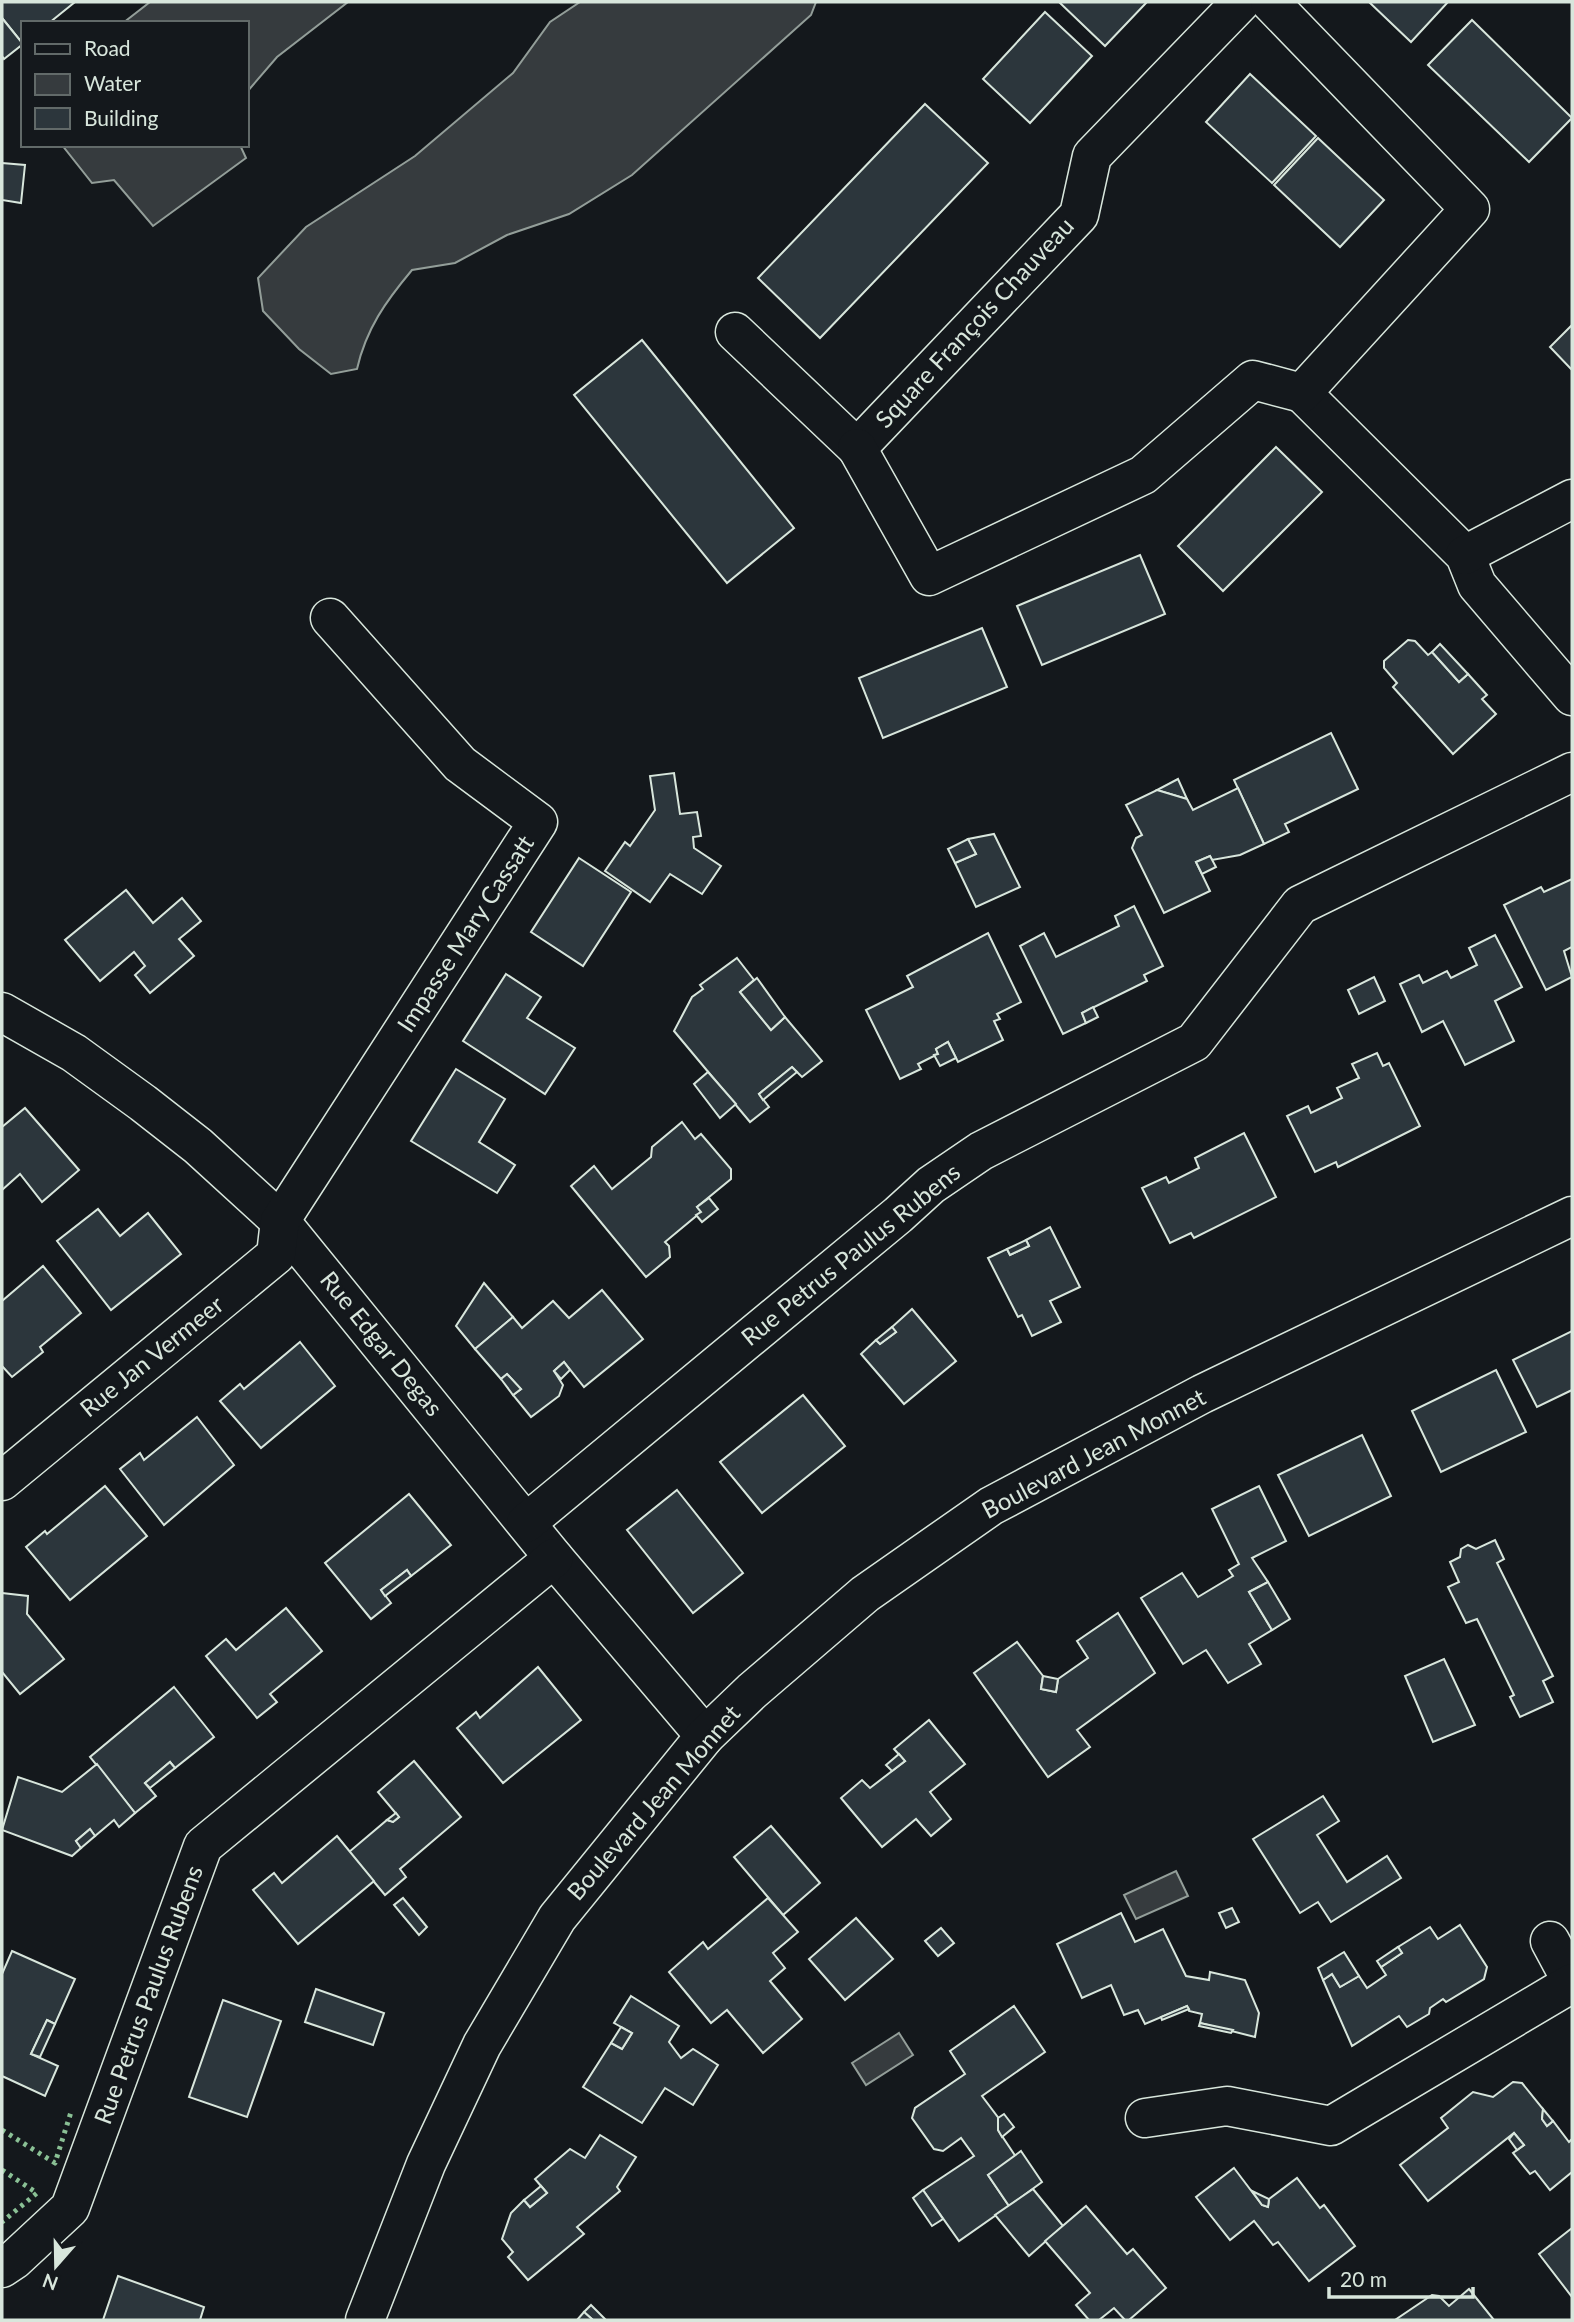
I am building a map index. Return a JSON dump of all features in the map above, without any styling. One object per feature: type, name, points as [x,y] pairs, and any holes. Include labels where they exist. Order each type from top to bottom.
[{"type":"street","name":"Square François Chauveau","points":[[856,449],[1079,215],[1092,156],[1241,2]]},
{"type":"street","points":[[1270,2],[1470,209],[1302,393]]},
{"type":"street","name":"Square François Chauveau","points":[[735,332],[856,449],[929,576],[1143,475],[1253,380],[1302,393],[1465,555]]},
{"type":"street","points":[[1572,499],[1465,555],[1477,585],[1572,696]]},
{"type":"street","name":"Impasse Mary Cassatt","points":[[280,1221],[538,822],[460,764],[330,618]]},
{"type":"street","name":"Rue Petrus Paulus Rubens","points":[[526,1523],[931,1185],[981,1151],[1194,1042],[1300,905],[1572,772]]},
{"type":"street","name":"Rue Edgar Degas","points":[[2,1012],[74,1053],[143,1103],[198,1146],[280,1221],[554,1558],[705,1736]]},
{"type":"street","name":"Boulevard Jean Monnet","points":[[365,2320],[426,2164],[489,2033],[557,1918],[705,1736],[752,1691],[865,1594],[991,1506],[1202,1394],[1572,1216]]},
{"type":"street","name":"Rue Jan Vermeer","points":[[2,1481],[276,1255],[280,1221]]},
{"type":"street","name":"Rue Petrus Paulus Rubens","points":[[2,2268],[70,2208],[203,1846],[554,1558]]},
{"type":"street","points":[[1144,2119],[1227,2106],[1331,2126],[1572,1982],[1550,1941]]},
{"type":"water","points":[[150,2],[348,2],[277,57],[248,91],[248,21],[126,21]]},
{"type":"water","points":[[580,2],[816,2],[811,15],[632,175],[569,214],[507,235],[455,263],[412,270],[378,316],[357,369],[331,374],[299,349],[263,311],[258,278],[306,227],[415,156],[513,73],[550,22]]},
{"type":"water","points":[[64,147],[241,147],[246,158],[153,226],[114,180],[92,183]]},
{"type":"water","points":[[1176,1871],[1188,1896],[1136,1919],[1124,1895]]},
{"type":"water","points":[[899,2033],[913,2055],[866,2085],[852,2063]]},
{"type":"building","points":[[2,2],[75,2],[51,21],[21,21],[21,42],[2,18]]},
{"type":"building","points":[[1059,2],[1147,2],[1105,46]]},
{"type":"building","points":[[1369,2],[1448,2],[1411,42]]},
{"type":"building","points":[[1045,12],[1092,56],[1030,123],[983,79]]},
{"type":"building","points":[[2,18],[21,42],[21,46],[4,59]]},
{"type":"building","points":[[1472,20],[1572,118],[1529,162],[1428,65]]},
{"type":"building","points":[[1250,74],[1316,136],[1272,183],[1206,122]]},
{"type":"building","points":[[925,104],[988,163],[820,338],[758,278]]},
{"type":"building","points":[[1318,138],[1384,200],[1340,247],[1274,185]]},
{"type":"building","points":[[2,163],[25,165],[21,203],[2,200]]},
{"type":"building","points":[[1572,325],[1572,370],[1550,347]]},
{"type":"building","points":[[642,340],[794,528],[727,583],[574,395]]},
{"type":"building","points":[[1276,447],[1322,492],[1223,591],[1178,546]]},
{"type":"building","points":[[1140,555],[1165,614],[1042,665],[1017,606]]},
{"type":"building","points":[[982,628],[1007,687],[883,738],[859,678]]},
{"type":"building","points":[[1408,640],[1415,641],[1428,655],[1432,652],[1459,682],[1468,674],[1487,695],[1482,699],[1496,714],[1453,754],[1393,687],[1397,683],[1384,668],[1384,661]]},
{"type":"building","points":[[1440,644],[1468,674],[1459,682],[1432,652]]},
{"type":"building","points":[[1331,733],[1358,789],[1285,824],[1289,832],[1264,844],[1234,780]]},
{"type":"building","points":[[674,773],[680,814],[697,812],[701,836],[693,837],[694,848],[721,866],[702,894],[670,874],[650,902],[605,871],[625,842],[630,846],[655,810],[650,776]]},
{"type":"building","points":[[1178,779],[1187,799],[1157,790]]},
{"type":"building","points":[[1238,788],[1264,844],[1240,855],[1212,860],[1210,856],[1196,862],[1210,891],[1164,913],[1132,848],[1136,838],[1142,835],[1126,805],[1157,790],[1187,799],[1193,810]]},
{"type":"building","points":[[994,834],[1020,887],[976,907],[955,863],[976,854],[968,839]]},
{"type":"building","points":[[968,839],[976,854],[955,863],[948,849]]},
{"type":"building","points":[[1210,856],[1216,867],[1202,874],[1196,862]]},
{"type":"building","points":[[579,858],[631,892],[583,966],[531,932]]},
{"type":"building","points":[[1572,879],[1572,947],[1564,951],[1572,977],[1546,990],[1504,905],[1541,887],[1544,892]]},
{"type":"building","points":[[126,890],[153,923],[182,898],[201,921],[179,939],[194,956],[150,993],[135,975],[145,966],[134,952],[100,981],[65,940]]},
{"type":"building","points":[[1134,906],[1163,966],[1144,975],[1147,981],[1082,1013],[1086,1023],[1063,1034],[1020,946],[1044,933],[1056,957],[1119,926],[1115,916]]},
{"type":"building","points":[[988,933],[1021,1002],[997,1014],[1000,1019],[994,1021],[1003,1040],[958,1062],[948,1042],[936,1049],[938,1054],[918,1064],[921,1069],[900,1079],[866,1010],[913,987],[907,976]]},
{"type":"building","points":[[1495,935],[1522,987],[1495,1001],[1514,1041],[1465,1065],[1443,1021],[1422,1032],[1400,984],[1419,975],[1423,983],[1447,971],[1451,978],[1477,965],[1469,948]]},
{"type":"building","points":[[737,958],[754,980],[740,992],[771,1030],[785,1017],[822,1061],[802,1077],[792,1067],[759,1094],[769,1107],[750,1122],[674,1031],[692,997],[703,989],[700,985]]},
{"type":"building","points":[[506,974],[541,997],[527,1018],[575,1048],[545,1094],[463,1041]]},
{"type":"building","points":[[1374,977],[1385,1001],[1359,1014],[1348,990]]},
{"type":"building","points":[[757,978],[785,1017],[771,1030],[740,992]]},
{"type":"building","points":[[1093,1007],[1098,1017],[1086,1023],[1082,1013]]},
{"type":"building","points":[[948,1042],[956,1058],[940,1066],[934,1055],[938,1054],[936,1049]]},
{"type":"building","points":[[1377,1053],[1383,1066],[1389,1063],[1420,1126],[1338,1167],[1336,1162],[1315,1172],[1287,1116],[1308,1106],[1311,1113],[1342,1098],[1337,1088],[1359,1078],[1352,1064]]},
{"type":"building","points":[[792,1067],[797,1072],[763,1100],[759,1094]]},
{"type":"building","points":[[456,1069],[505,1099],[479,1142],[515,1165],[497,1193],[411,1141]]},
{"type":"building","points":[[708,1072],[736,1104],[720,1118],[694,1084]]},
{"type":"building","points":[[25,1108],[79,1170],[42,1202],[20,1174],[2,1190],[2,1127]]},
{"type":"building","points":[[682,1122],[695,1139],[701,1134],[731,1169],[731,1179],[697,1207],[701,1212],[665,1242],[669,1246],[670,1257],[646,1277],[571,1186],[594,1166],[612,1189],[651,1157],[652,1147]]},
{"type":"building","points":[[1244,1133],[1276,1197],[1194,1238],[1191,1233],[1170,1243],[1142,1188],[1166,1177],[1169,1183],[1199,1168],[1195,1158]]},
{"type":"building","points":[[709,1198],[718,1209],[702,1222],[696,1215],[701,1212],[697,1207]]},
{"type":"building","points":[[98,1209],[120,1236],[148,1213],[181,1254],[111,1310],[57,1241]]},
{"type":"building","points":[[1050,1227],[1080,1287],[1050,1301],[1061,1322],[1032,1336],[1022,1315],[1018,1317],[988,1258],[1007,1249],[1010,1255],[1029,1246],[1026,1240]]},
{"type":"building","points":[[1026,1240],[1029,1246],[1010,1255],[1007,1249]]},
{"type":"building","points":[[43,1266],[81,1313],[40,1347],[43,1352],[12,1377],[2,1366],[2,1301]]},
{"type":"building","points":[[484,1283],[513,1317],[475,1349],[456,1326]]},
{"type":"building","points":[[602,1290],[643,1339],[584,1387],[564,1362],[554,1371],[563,1385],[559,1396],[531,1417],[513,1395],[521,1389],[507,1374],[501,1379],[475,1349],[513,1317],[522,1328],[553,1301],[569,1318]]},
{"type":"building","points":[[912,1309],[956,1361],[904,1404],[861,1354],[876,1340],[880,1344],[896,1332],[892,1327]]},
{"type":"building","points":[[892,1327],[896,1332],[880,1344],[876,1340]]},
{"type":"building","points":[[1572,1331],[1572,1390],[1537,1407],[1513,1360]]},
{"type":"building","points":[[300,1342],[335,1386],[261,1448],[220,1401],[240,1384],[244,1389]]},
{"type":"building","points":[[564,1362],[570,1370],[561,1379],[554,1371]]},
{"type":"building","points":[[1496,1370],[1526,1432],[1441,1472],[1412,1411]]},
{"type":"building","points":[[507,1374],[521,1389],[513,1395],[501,1379]]},
{"type":"building","points":[[803,1395],[845,1446],[762,1513],[720,1462]]},
{"type":"building","points":[[197,1417],[234,1465],[164,1525],[120,1469],[140,1453],[144,1460]]},
{"type":"building","points":[[1362,1435],[1391,1496],[1309,1536],[1278,1475]]},
{"type":"building","points":[[105,1486],[147,1536],[70,1600],[26,1547],[45,1531],[47,1534]]},
{"type":"building","points":[[1259,1486],[1286,1541],[1252,1558],[1268,1582],[1249,1592],[1272,1630],[1249,1644],[1261,1664],[1228,1683],[1206,1650],[1183,1664],[1141,1598],[1182,1573],[1198,1597],[1233,1576],[1229,1570],[1239,1564],[1212,1509]]},
{"type":"building","points":[[677,1490],[743,1573],[693,1613],[627,1530]]},
{"type":"building","points":[[409,1494],[451,1545],[411,1576],[407,1570],[381,1590],[391,1603],[371,1619],[325,1563]]},
{"type":"building","points":[[1495,1540],[1504,1559],[1497,1563],[1553,1676],[1543,1681],[1553,1702],[1520,1717],[1510,1697],[1514,1695],[1477,1619],[1466,1623],[1448,1587],[1459,1582],[1450,1562],[1460,1557],[1461,1549],[1468,1545],[1476,1549]]},
{"type":"building","points":[[407,1570],[411,1576],[385,1596],[381,1590]]},
{"type":"building","points":[[1268,1582],[1290,1619],[1272,1630],[1249,1592]]},
{"type":"building","points":[[2,1593],[28,1596],[27,1614],[64,1659],[20,1694],[2,1672]]},
{"type":"building","points":[[286,1608],[322,1651],[270,1694],[277,1702],[257,1718],[206,1656],[226,1639],[236,1650]]},
{"type":"building","points":[[1118,1613],[1155,1673],[1077,1730],[1090,1747],[1048,1777],[974,1673],[1017,1642],[1043,1676],[1041,1689],[1056,1692],[1058,1679],[1088,1658],[1077,1641]]},
{"type":"building","points":[[1444,1659],[1475,1725],[1433,1742],[1405,1676]]},
{"type":"building","points":[[538,1667],[581,1720],[503,1783],[457,1728],[476,1712],[480,1718]]},
{"type":"building","points":[[1043,1676],[1058,1679],[1056,1692],[1041,1689]]},
{"type":"building","points":[[174,1687],[214,1737],[175,1768],[170,1762],[145,1783],[156,1796],[135,1813],[90,1757]]},
{"type":"building","points":[[929,1720],[965,1764],[930,1792],[951,1819],[931,1836],[916,1819],[882,1847],[841,1798],[862,1780],[870,1788],[905,1761],[894,1749]]},
{"type":"building","points":[[899,1754],[905,1761],[892,1771],[886,1765]]},
{"type":"building","points":[[414,1761],[461,1817],[400,1869],[406,1877],[385,1895],[349,1852],[387,1820],[393,1822],[399,1817],[378,1792]]},
{"type":"building","points":[[170,1762],[175,1768],[150,1788],[145,1783]]},
{"type":"building","points":[[97,1764],[135,1813],[119,1827],[114,1820],[95,1836],[90,1829],[76,1841],[81,1848],[72,1856],[2,1830],[18,1777],[62,1792]]},
{"type":"building","points":[[1323,1796],[1339,1821],[1317,1835],[1347,1882],[1387,1856],[1401,1878],[1331,1922],[1318,1902],[1300,1913],[1253,1839]]},
{"type":"building","points":[[396,1813],[399,1817],[393,1822],[387,1820]]},
{"type":"building","points":[[771,1826],[820,1883],[783,1915],[734,1857]]},
{"type":"building","points":[[90,1829],[95,1836],[81,1848],[76,1841]]},
{"type":"building","points":[[337,1836],[374,1881],[298,1944],[253,1890],[274,1873],[282,1883]]},
{"type":"building","points":[[403,1898],[427,1927],[419,1935],[394,1905]]},
{"type":"building","points":[[768,1898],[798,1932],[773,1953],[785,1968],[770,1981],[802,2019],[763,2053],[727,2010],[711,2023],[669,1972],[703,1942],[708,1949]]},
{"type":"building","points":[[1232,1908],[1239,1922],[1226,1928],[1219,1913]]},
{"type":"building","points":[[1121,1913],[1135,1942],[1163,1929],[1186,1976],[1209,1980],[1210,1972],[1245,1980],[1259,2013],[1255,2037],[1200,2023],[1202,2014],[1189,2011],[1187,2006],[1145,2024],[1138,2010],[1124,2015],[1111,1985],[1082,1998],[1057,1944]]},
{"type":"building","points":[[856,1918],[893,1959],[845,2000],[809,1959]]},
{"type":"building","points":[[1460,1925],[1487,1967],[1484,1979],[1446,2002],[1443,1999],[1430,2008],[1429,2014],[1407,2027],[1399,2016],[1352,2046],[1323,1980],[1332,1974],[1340,1987],[1359,1976],[1367,1988],[1386,1975],[1381,1967],[1402,1953],[1398,1947],[1430,1927],[1438,1939]]},
{"type":"building","points":[[941,1928],[954,1943],[938,1956],[925,1941]]},
{"type":"building","points":[[1398,1947],[1402,1953],[1381,1967],[1377,1961]]},
{"type":"building","points":[[12,1951],[75,1979],[55,2024],[47,2020],[31,2054],[58,2066],[45,2096],[2,2076],[2,1974]]},
{"type":"building","points":[[1344,1952],[1359,1976],[1340,1987],[1332,1974],[1323,1980],[1318,1968]]},
{"type":"building","points":[[316,1989],[384,2013],[373,2045],[305,2022]]},
{"type":"building","points":[[631,1996],[679,2026],[669,2042],[681,2058],[693,2049],[718,2065],[693,2105],[665,2088],[642,2123],[583,2087],[611,2043],[622,2049],[632,2033],[614,2023]]},
{"type":"building","points":[[223,2000],[281,2021],[247,2117],[189,2097]]},
{"type":"building","points":[[1014,2006],[1045,2052],[982,2096],[1000,2120],[998,2130],[1016,2157],[988,2175],[1009,2206],[959,2241],[923,2190],[974,2156],[961,2138],[943,2151],[934,2149],[912,2118],[915,2108],[965,2074],[950,2051]]},
{"type":"building","points":[[1187,2006],[1189,2009],[1162,2020],[1161,2017]]},
{"type":"building","points":[[47,2020],[55,2024],[40,2057],[31,2054]]},
{"type":"building","points":[[1200,2023],[1233,2030],[1231,2033],[1199,2026]]},
{"type":"building","points":[[621,2027],[632,2033],[622,2049],[611,2043]]},
{"type":"building","points":[[1513,2082],[1522,2083],[1543,2109],[1542,2119],[1547,2126],[1553,2121],[1569,2142],[1572,2139],[1572,2172],[1550,2190],[1535,2171],[1530,2174],[1513,2153],[1524,2145],[1514,2133],[1428,2201],[1400,2165],[1448,2128],[1441,2118],[1473,2092],[1493,2097]]},
{"type":"building","points":[[1543,2109],[1553,2121],[1547,2126],[1542,2119]]},
{"type":"building","points":[[1004,2114],[1014,2127],[1002,2137],[998,2130],[998,2118]]},
{"type":"building","points":[[1514,2133],[1524,2145],[1517,2150],[1509,2139]]},
{"type":"building","points":[[600,2135],[636,2157],[617,2187],[620,2191],[577,2227],[584,2234],[528,2280],[508,2257],[513,2252],[502,2239],[511,2213],[524,2200],[530,2207],[547,2193],[535,2179],[570,2149],[585,2158]]},
{"type":"building","points":[[1021,2151],[1042,2182],[1009,2206],[988,2175]]},
{"type":"building","points":[[1234,2168],[1262,2205],[1268,2207],[1269,2199],[1297,2178],[1320,2208],[1324,2205],[1355,2246],[1309,2281],[1278,2242],[1273,2245],[1254,2221],[1230,2240],[1196,2197]]},
{"type":"building","points":[[541,2186],[547,2193],[530,2207],[524,2200]]},
{"type":"building","points":[[1033,2189],[1063,2226],[1029,2256],[995,2215]]},
{"type":"building","points":[[923,2190],[943,2219],[932,2226],[913,2198]]},
{"type":"building","points":[[1252,2191],[1269,2199],[1268,2207],[1262,2205]]},
{"type":"building","points":[[1086,2206],[1127,2254],[1133,2249],[1166,2288],[1129,2320],[1125,2320],[1114,2308],[1099,2320],[1089,2320],[1076,2305],[1090,2293],[1045,2241]]},
{"type":"building","points":[[1572,2228],[1572,2297],[1539,2254]]},
{"type":"building","points":[[118,2276],[204,2307],[200,2320],[103,2320]]},
{"type":"building","points":[[1469,2289],[1494,2320],[1395,2320],[1432,2295],[1439,2296],[1449,2306]]},
{"type":"building","points":[[591,2305],[606,2320],[593,2320],[584,2312]]},
{"type":"building","points":[[584,2312],[593,2320],[577,2320]]},
{"type":"hedge","points":[[2,2130],[55,2163],[71,2112]]},
{"type":"hedge","points":[[2,2170],[37,2193],[2,2222]]}]
